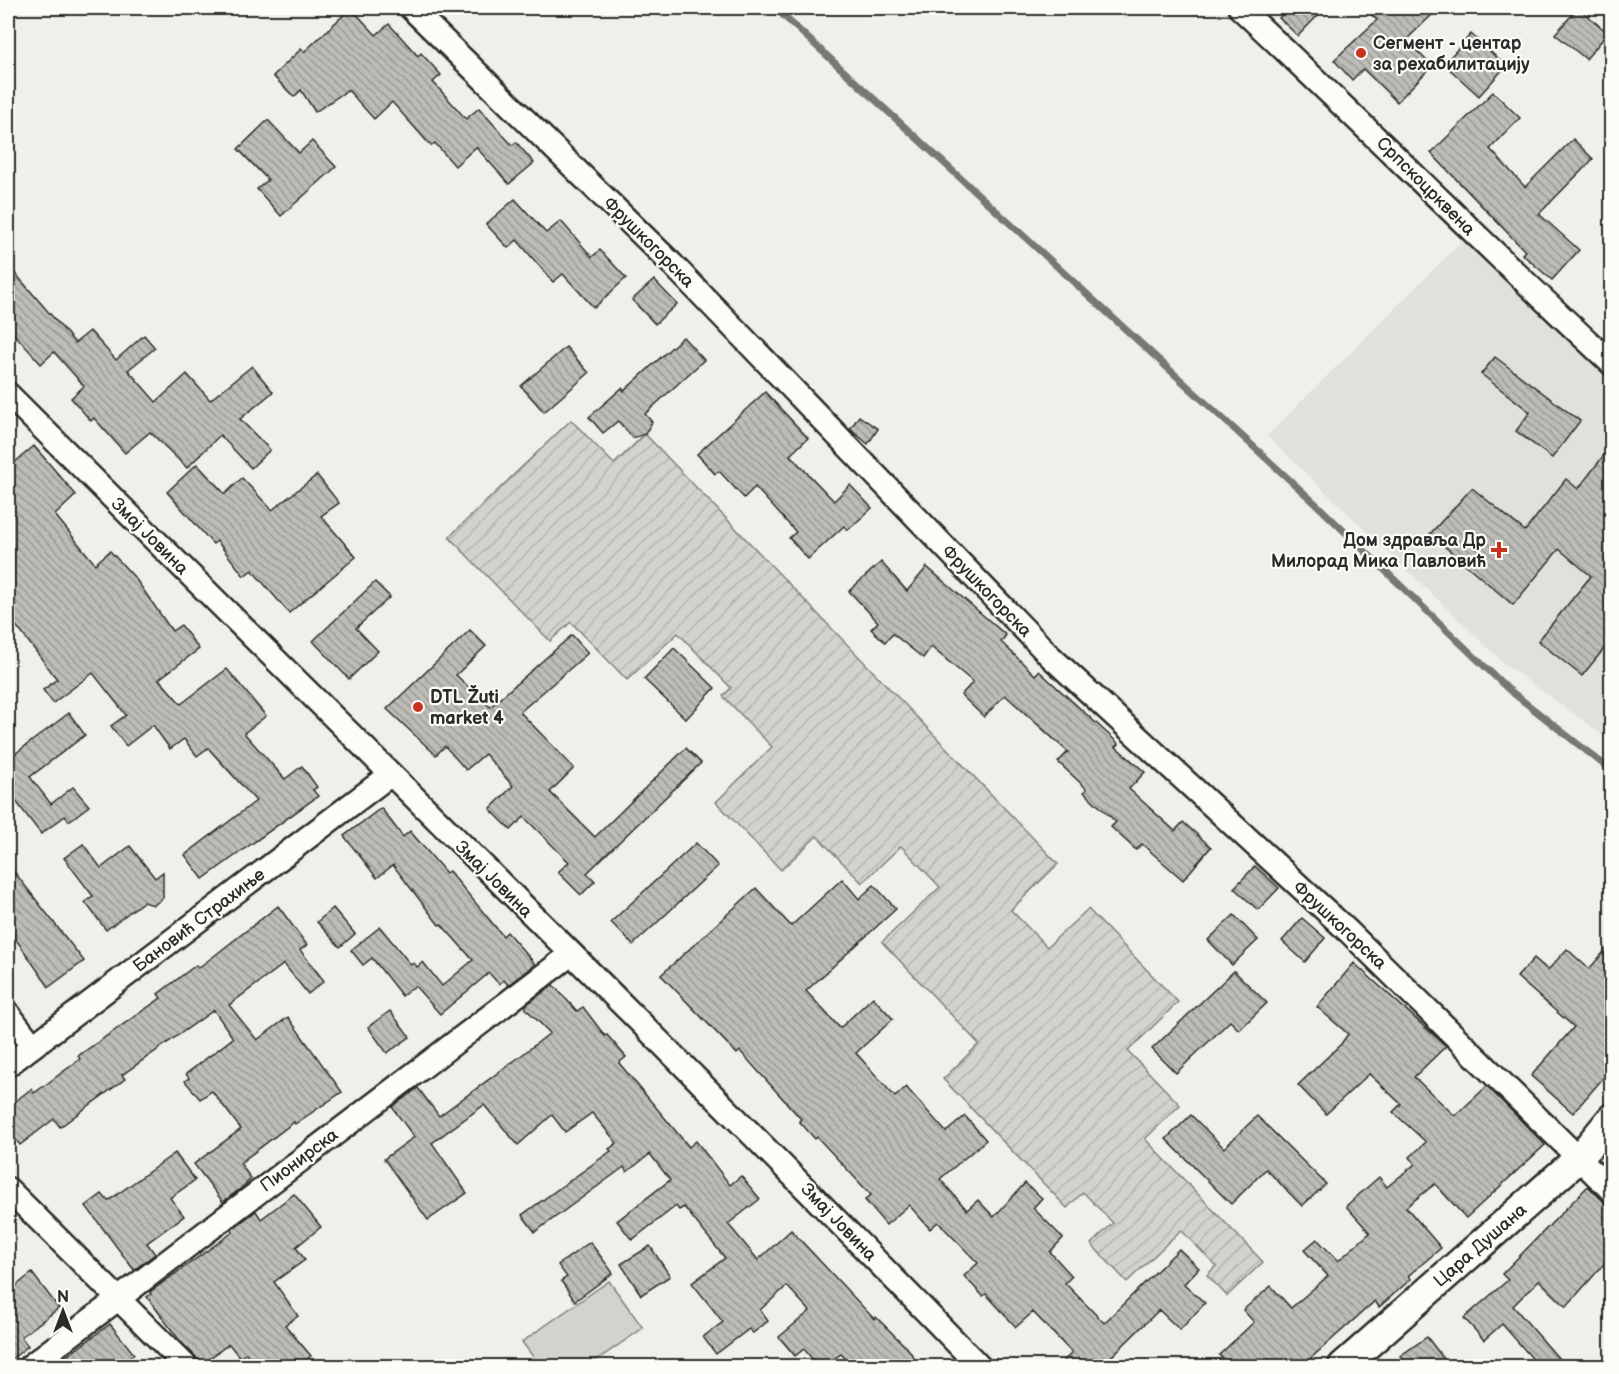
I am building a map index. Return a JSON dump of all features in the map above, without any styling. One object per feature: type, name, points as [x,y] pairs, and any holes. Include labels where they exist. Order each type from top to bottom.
[{"type":"main road","name":"Цара Душана","points":[[1343,1366],[1580,1157],[1611,1118]]},
{"type":"street","name":"Фрушкогорска","points":[[411,8],[673,265],[1051,657],[1349,932],[1580,1157],[1611,1191]]},
{"type":"street","name":"Српскоцрквена","points":[[1240,8],[1344,105],[1561,319],[1609,362]]},
{"type":"street","name":"Змај Јовина","points":[[8,394],[570,954],[744,1124],[979,1366]]},
{"type":"street","name":"Бановић Страхиње","points":[[8,1065],[390,775]]},
{"type":"street","name":"Пионирска","points":[[30,1366],[570,954]]},
{"type":"street","points":[[8,1012],[33,1046]]},
{"type":"street","points":[[8,1189],[186,1366]]},
{"type":"shaded area","name":"Дом здравља Др Милорад Мика Павловић","points":[[1472,231],[1611,364],[1611,741],[1506,665],[1267,436]]},
{"type":"shaded area","points":[[571,420],[614,464],[645,434],[1058,864],[1011,910],[1047,947],[1088,909],[1178,1002],[1128,1051],[1180,1105],[1145,1139],[1263,1262],[1227,1296],[1207,1275],[1216,1266],[1181,1230],[1127,1282],[1091,1244],[1113,1223],[1083,1192],[1067,1208],[943,1079],[979,1044],[882,942],[940,887],[901,846],[862,883],[817,836],[781,870],[716,802],[772,747],[723,696],[731,688],[678,633],[627,680],[571,622],[550,641],[449,537]]},
{"type":"shaded area","points":[[609,1281],[643,1328],[588,1366],[540,1366],[522,1342]]},
{"type":"building","points":[[351,8],[376,35],[389,24],[418,56],[421,53],[441,75],[433,82],[466,119],[479,108],[512,145],[516,142],[534,163],[509,184],[476,147],[455,166],[435,143],[431,146],[392,102],[374,119],[348,90],[315,112],[301,90],[294,97],[273,76],[301,49],[304,52]]},
{"type":"building","points":[[1289,8],[1325,8],[1298,36],[1279,18]]},
{"type":"building","points":[[1365,8],[1439,8],[1406,40],[1432,66],[1397,102],[1363,69],[1352,80],[1334,60],[1377,20]]},
{"type":"building","points":[[1578,8],[1608,33],[1586,59],[1555,34]]},
{"type":"building","points":[[1471,34],[1506,66],[1479,96],[1444,64]]},
{"type":"building","points":[[1493,92],[1520,118],[1490,149],[1525,187],[1573,139],[1593,159],[1539,214],[1579,250],[1552,280],[1522,254],[1525,251],[1431,153]]},
{"type":"building","points":[[268,120],[299,153],[312,141],[336,167],[281,216],[257,189],[268,180],[238,149]]},
{"type":"building","points":[[515,199],[546,233],[561,221],[592,257],[600,250],[626,278],[594,308],[563,274],[553,282],[517,240],[508,248],[486,224]]},
{"type":"building","points":[[8,265],[75,343],[90,331],[116,360],[144,335],[155,348],[128,370],[156,402],[187,374],[210,400],[252,366],[273,392],[240,419],[270,450],[251,468],[220,435],[187,468],[150,432],[125,453],[94,418],[91,421],[71,398],[84,386],[54,352],[41,364],[8,327]]},
{"type":"building","points":[[654,280],[677,304],[655,324],[632,300]]},
{"type":"building","points":[[683,337],[704,360],[645,414],[652,422],[645,434],[633,438],[618,421],[603,433],[589,417],[622,388],[624,391]]},
{"type":"building","points":[[566,347],[589,373],[544,412],[521,386]]},
{"type":"building","points":[[1495,357],[1580,421],[1552,458],[1516,431],[1530,412],[1481,374]]},
{"type":"building","points":[[765,392],[808,438],[790,455],[834,501],[850,485],[872,508],[848,530],[844,526],[808,559],[789,538],[796,532],[755,487],[744,498],[719,471],[715,474],[697,454]]},
{"type":"building","points":[[859,416],[878,429],[868,444],[850,429]]},
{"type":"building","points":[[34,446],[76,495],[55,515],[95,564],[110,551],[135,578],[172,631],[181,625],[199,649],[159,679],[181,704],[227,669],[266,716],[244,733],[285,779],[302,766],[317,787],[313,790],[318,796],[203,879],[185,855],[256,801],[208,748],[197,756],[184,739],[170,749],[153,725],[126,746],[111,726],[126,715],[93,673],[53,703],[43,690],[57,679],[8,615],[8,468]]},
{"type":"building","points":[[1611,446],[1611,640],[1582,676],[1538,641],[1591,576],[1559,549],[1513,605],[1430,534],[1472,488],[1525,531],[1566,479],[1578,489]]},
{"type":"building","points":[[197,464],[225,494],[242,478],[272,510],[317,475],[339,503],[321,516],[356,557],[289,613],[252,570],[244,576],[217,541],[213,544],[167,492]]},
{"type":"building","points":[[881,562],[907,591],[927,567],[1006,635],[1001,642],[1035,675],[1039,671],[1119,744],[1116,747],[1145,772],[1129,789],[1175,831],[1183,822],[1211,847],[1183,880],[1142,844],[1136,850],[1111,827],[1116,822],[1084,792],[1087,789],[1058,762],[1068,752],[1005,695],[984,717],[961,695],[973,682],[931,647],[923,658],[893,634],[885,642],[871,629],[878,622],[849,591]]},
{"type":"building","points":[[375,582],[390,597],[356,628],[378,651],[349,679],[313,641]]},
{"type":"building","points":[[470,630],[486,646],[456,675],[490,707],[572,635],[588,653],[520,712],[574,768],[550,792],[595,837],[686,748],[701,763],[587,873],[595,881],[581,895],[558,872],[569,862],[524,817],[511,830],[490,809],[513,786],[485,754],[466,770],[445,746],[436,755],[387,709]]},
{"type":"building","points":[[674,648],[715,688],[686,719],[644,679]]},
{"type":"building","points":[[69,713],[85,735],[30,777],[51,804],[73,787],[89,806],[69,821],[65,816],[41,834],[8,791],[8,759]]},
{"type":"building","points":[[381,808],[403,837],[410,831],[446,873],[449,871],[503,936],[507,932],[535,964],[508,985],[504,980],[499,984],[489,973],[440,1014],[415,986],[402,996],[372,958],[363,965],[351,950],[380,927],[411,965],[414,963],[417,967],[423,962],[442,986],[473,960],[441,924],[439,925],[393,865],[377,878],[344,836]]},
{"type":"building","points":[[696,843],[718,866],[633,945],[611,922]]},
{"type":"building","points":[[83,844],[101,868],[130,846],[155,878],[163,872],[163,898],[154,905],[143,902],[106,930],[85,902],[93,896],[64,858]]},
{"type":"building","points":[[8,864],[84,961],[49,987],[8,928]]},
{"type":"building","points":[[1255,866],[1279,888],[1258,910],[1234,888]]},
{"type":"building","points":[[842,879],[859,899],[874,885],[896,909],[806,991],[840,1028],[873,997],[893,1019],[856,1053],[895,1097],[906,1087],[946,1132],[965,1116],[986,1140],[940,1179],[967,1210],[978,1200],[994,1217],[1025,1183],[1042,1198],[1033,1208],[1063,1238],[1050,1252],[1072,1276],[1065,1283],[1104,1323],[1179,1249],[1199,1268],[1184,1284],[1205,1303],[1180,1330],[1159,1310],[1110,1358],[1119,1366],[1058,1366],[1072,1353],[1033,1312],[1016,1327],[986,1294],[983,1296],[964,1276],[978,1263],[938,1222],[930,1229],[909,1205],[886,1225],[865,1200],[871,1195],[817,1137],[815,1139],[799,1121],[801,1119],[740,1051],[737,1054],[661,975],[756,888],[791,926]]},
{"type":"building","points":[[278,906],[307,945],[300,950],[324,981],[308,994],[284,964],[229,1005],[257,1040],[288,1017],[342,1092],[295,1124],[294,1122],[240,1163],[251,1179],[223,1202],[194,1164],[241,1129],[212,1091],[200,1099],[185,1081],[189,1078],[186,1074],[233,1038],[214,1010],[122,1075],[125,1079],[60,1127],[54,1119],[20,1145],[8,1129],[8,1107],[31,1089],[34,1093],[44,1086],[80,1059],[78,1056],[161,998],[158,994],[196,965],[198,968]]},
{"type":"building","points":[[333,908],[355,934],[340,947],[317,922]]},
{"type":"building","points":[[1234,915],[1258,940],[1232,965],[1208,940]]},
{"type":"building","points":[[1302,918],[1325,938],[1305,962],[1282,941]]},
{"type":"building","points":[[1611,944],[1611,1069],[1573,1113],[1531,1076],[1574,1027],[1517,977],[1534,958],[1548,970],[1567,949],[1589,969]]},
{"type":"building","points":[[1354,963],[1446,1046],[1414,1077],[1455,1116],[1487,1086],[1545,1145],[1466,1218],[1435,1184],[1406,1207],[1441,1248],[1408,1276],[1411,1279],[1379,1307],[1375,1301],[1302,1366],[1230,1366],[1219,1355],[1254,1322],[1243,1310],[1271,1286],[1291,1308],[1328,1276],[1304,1250],[1317,1239],[1338,1261],[1370,1233],[1346,1206],[1379,1177],[1387,1187],[1415,1164],[1410,1157],[1426,1142],[1393,1112],[1401,1104],[1369,1074],[1326,1114],[1298,1085],[1341,1044],[1348,1034],[1317,1007]]},
{"type":"building","points":[[1234,971],[1267,1003],[1239,1030],[1230,1021],[1176,1073],[1152,1049]]},
{"type":"building","points":[[553,985],[577,1011],[583,1007],[605,1036],[607,1035],[626,1057],[619,1063],[689,1147],[696,1141],[730,1185],[741,1176],[760,1199],[728,1224],[758,1260],[791,1230],[874,1319],[876,1317],[909,1350],[919,1366],[853,1366],[841,1354],[824,1366],[818,1366],[804,1349],[795,1356],[779,1337],[810,1311],[787,1286],[760,1310],[768,1321],[753,1333],[749,1329],[716,1354],[703,1337],[723,1322],[692,1283],[725,1258],[684,1207],[679,1210],[676,1206],[632,1240],[617,1221],[670,1180],[650,1154],[627,1172],[624,1167],[535,1232],[522,1215],[611,1151],[609,1149],[617,1143],[592,1113],[565,1132],[552,1115],[518,1145],[484,1105],[432,1143],[467,1193],[428,1220],[384,1159],[414,1137],[392,1107],[418,1088],[439,1116],[518,1058],[550,1033],[526,1009],[526,1005]]},
{"type":"building","points":[[390,1011],[410,1037],[387,1053],[368,1027]]},
{"type":"building","points":[[1191,1115],[1224,1148],[1257,1116],[1326,1184],[1302,1206],[1266,1169],[1231,1204],[1166,1139]]},
{"type":"building","points":[[175,1153],[195,1180],[170,1198],[184,1216],[147,1243],[155,1254],[134,1270],[86,1206],[102,1194],[108,1201]]},
{"type":"building","points":[[1588,1186],[1603,1201],[1611,1205],[1611,1256],[1566,1307],[1539,1280],[1513,1306],[1559,1359],[1550,1366],[1539,1366],[1502,1324],[1484,1340],[1464,1318],[1508,1280],[1502,1274]]},
{"type":"building","points":[[294,1194],[321,1227],[296,1247],[305,1260],[274,1282],[298,1316],[285,1325],[311,1356],[298,1366],[257,1366],[246,1353],[240,1358],[229,1344],[199,1366],[196,1357],[180,1341],[147,1297],[151,1294],[150,1292],[233,1232],[231,1230],[256,1211],[261,1219]]},
{"type":"building","points":[[590,1242],[613,1273],[575,1301],[561,1281],[567,1277],[558,1265]]},
{"type":"building","points":[[650,1246],[670,1276],[641,1295],[621,1264]]},
{"type":"building","points":[[32,1273],[59,1308],[21,1337],[28,1346],[8,1362],[8,1292]]},
{"type":"building","points":[[110,1324],[134,1354],[117,1366],[54,1366]]},
{"type":"building","points":[[1427,1337],[1449,1366],[1408,1366],[1400,1356]]},
{"type":"waterway","points":[[775,8],[1316,504],[1508,689],[1612,771]]},
{"type":"place","name":"Сегмент - центар за рехабилитацију","points":[[1361,53]]},
{"type":"place","name":"Дом здравља Др Милорад Мика Павловић","points":[[1499,550]]},
{"type":"place","name":"DTL Žuti market 4","points":[[418,707]]}]
